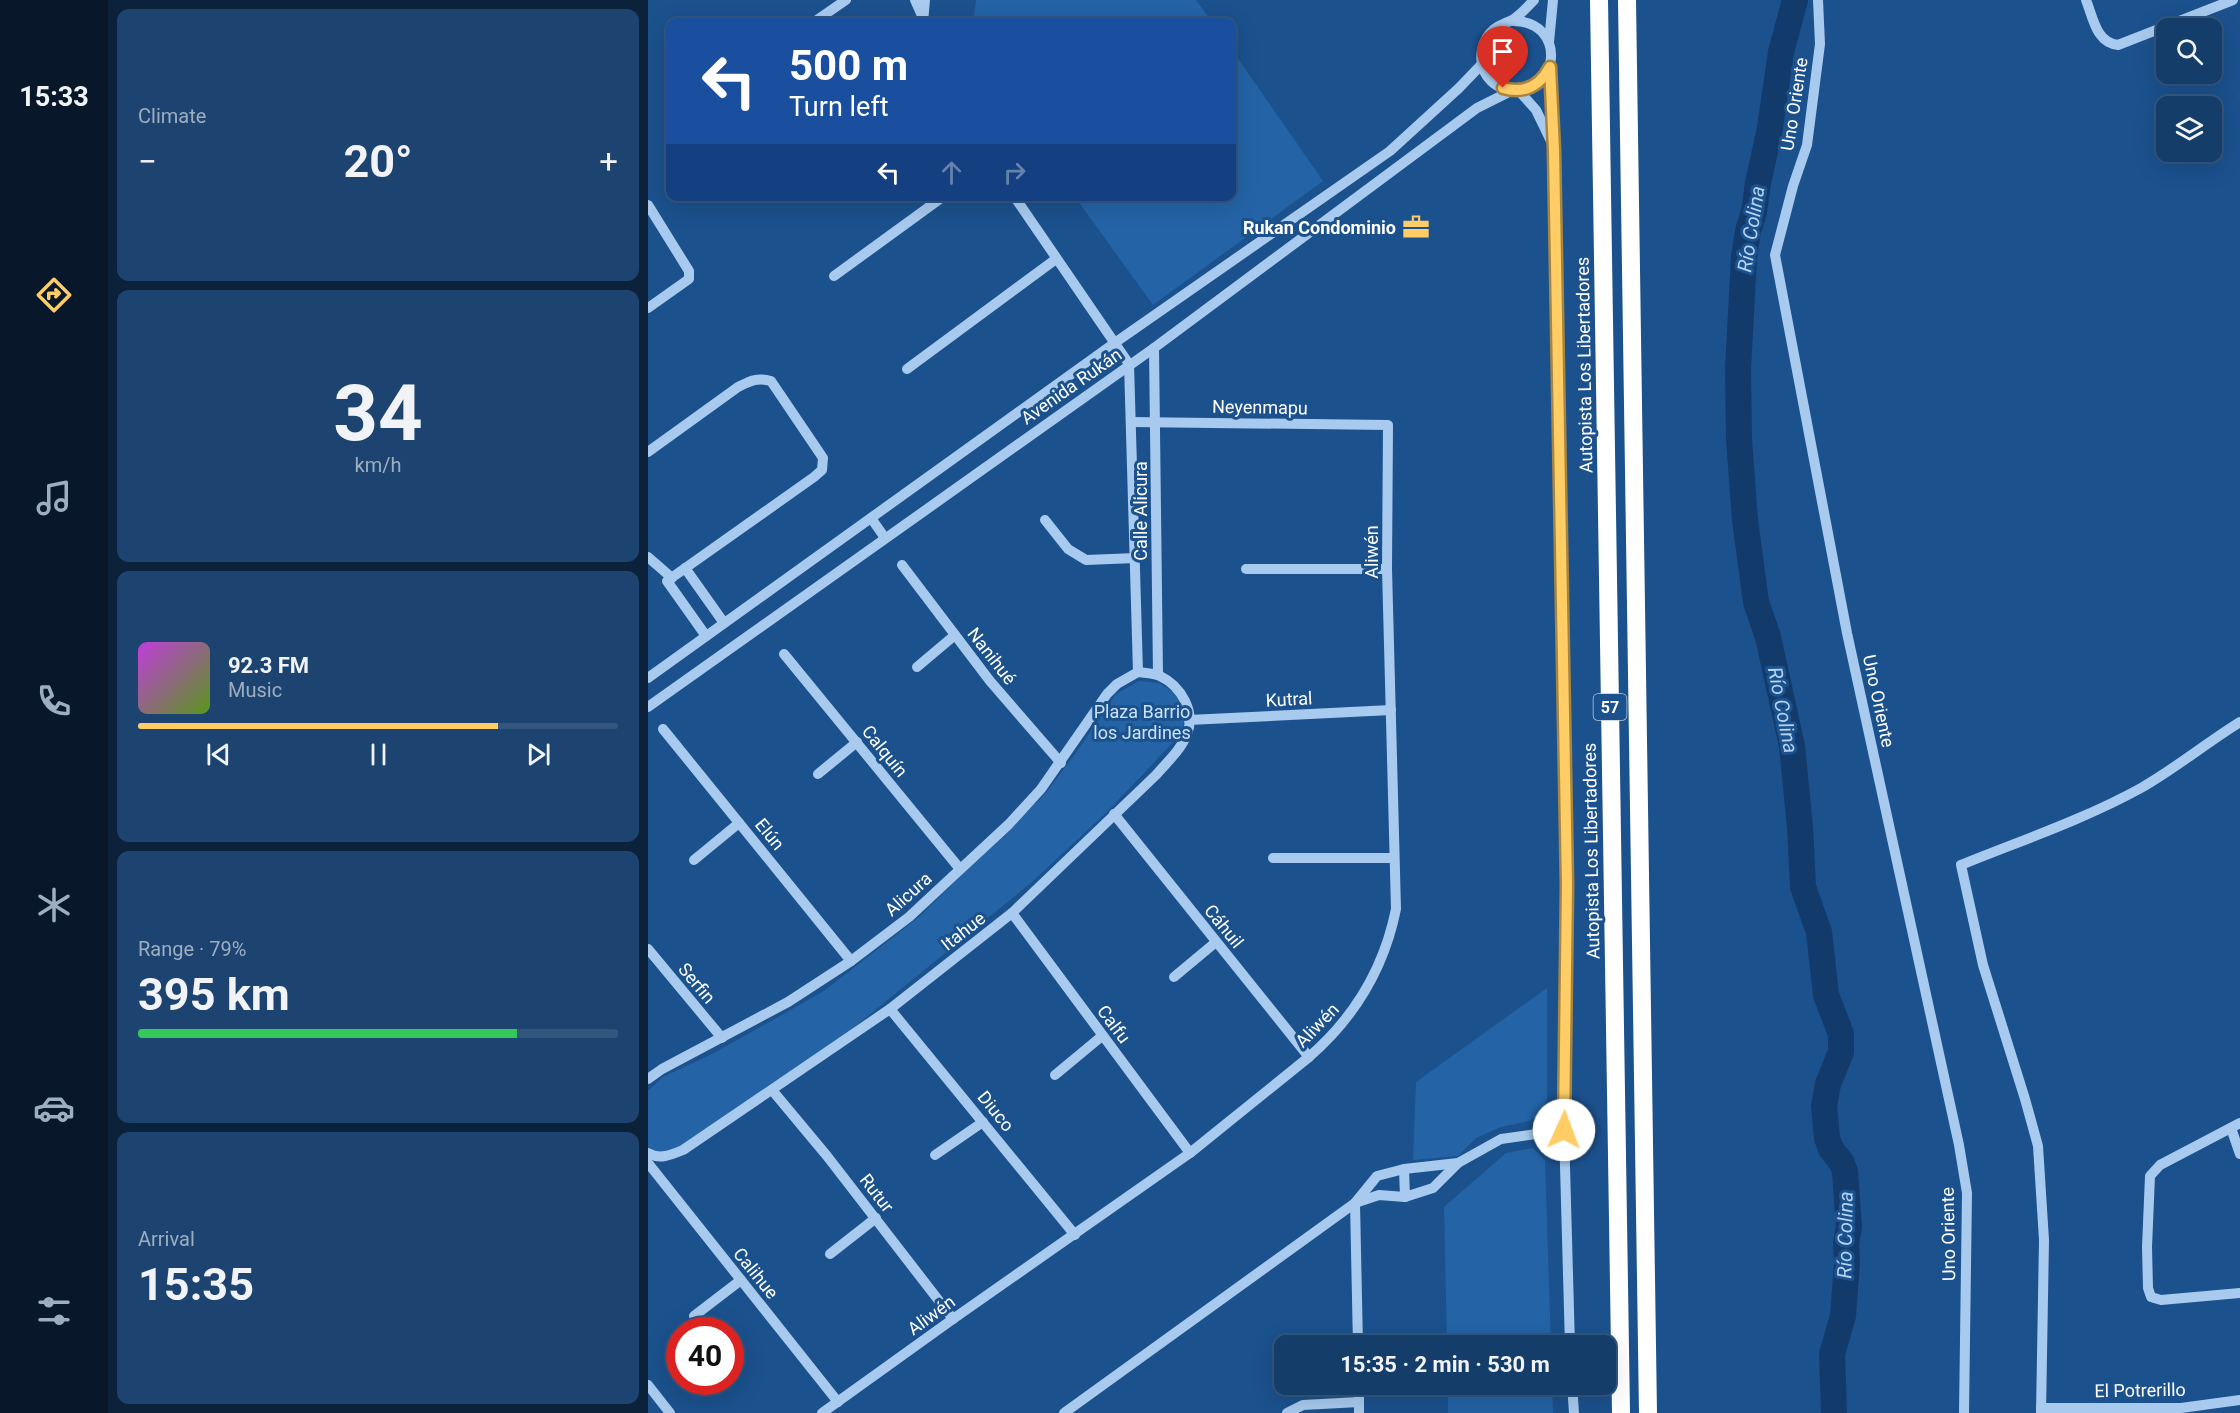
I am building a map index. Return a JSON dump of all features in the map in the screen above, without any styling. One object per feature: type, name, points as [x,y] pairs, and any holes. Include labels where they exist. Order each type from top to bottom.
[{"type":"highway","name":"Autopista Los Libertadores","points":[[1599,0],[1621,1413]]},
{"type":"highway","name":"57","points":[[1627,0],[1648,1413]]},
{"type":"street","points":[[820,18],[846,0]]},
{"type":"street","points":[[915,0],[922,18]]},
{"type":"street","points":[[923,18],[925,0]]},
{"type":"street","points":[[1534,0],[1510,21],[1493,29],[1487,36],[1481,54],[1482,64],[1485,72],[1496,84],[1515,91],[1543,122],[1554,150]]},
{"type":"street","points":[[1553,0],[1549,42],[1554,150],[1567,885],[1564,1130],[1570,1335]]},
{"type":"street","name":"Uno Oriente","points":[[1818,0],[1820,44],[1807,145],[1793,186],[1775,255],[1847,633],[1959,1145],[1967,1193],[1964,1413]]},
{"type":"street","points":[[2086,0],[2101,38],[2118,45],[2233,0]]},
{"type":"street","points":[[1510,21],[1520,21],[1538,27],[1549,42]]},
{"type":"street","name":"Avenida Rukán","points":[[648,678],[1116,342],[1390,151],[1482,64]]},
{"type":"street","points":[[1515,91],[1535,86],[1550,67]]},
{"type":"street","name":"Avenida Rukán","points":[[648,707],[1154,348],[1477,108],[1515,91]]},
{"type":"street","points":[[834,276],[937,201]]},
{"type":"street","points":[[1017,201],[1130,364]]},
{"type":"street","points":[[648,205],[689,271],[689,279],[648,308]]},
{"type":"street","points":[[1299,216],[1310,232]]},
{"type":"street","points":[[907,369],[1056,259]]},
{"type":"street","name":"Calle Alicura","points":[[1154,348],[1158,674]]},
{"type":"street","name":"Calle Alicura","points":[[1130,364],[1138,672]]},
{"type":"street","points":[[648,452],[738,387],[761,378],[771,381],[823,458],[822,470],[814,477],[670,579]]},
{"type":"street","name":"Neyenmapu","points":[[1132,422],[1388,425]]},
{"type":"street","name":"Aliwén","points":[[822,1413],[1190,1153],[1325,1044],[1353,1012],[1364,995],[1381,960],[1396,909],[1390,710],[1388,425]]},
{"type":"street","points":[[871,518],[885,538]]},
{"type":"street","points":[[1045,520],[1068,549],[1086,560],[1136,558]]},
{"type":"street","points":[[648,557],[670,579],[706,636]]},
{"type":"street","name":"Nanihué","points":[[902,565],[990,681],[1061,763]]},
{"type":"street","points":[[685,568],[724,623]]},
{"type":"street","points":[[1246,569],[1388,569]]},
{"type":"street","points":[[917,668],[955,635]]},
{"type":"street","name":"Calquín","points":[[784,654],[960,869]]},
{"type":"street","points":[[1138,672],[1158,674],[1178,688],[1185,701],[1189,720]]},
{"type":"street","name":"Alicura","points":[[648,1079],[662,1069],[788,1002],[851,961],[909,917],[1009,824],[1061,763],[1107,694],[1138,672]]},
{"type":"street","name":"Kutral","points":[[1189,720],[1390,710]]},
{"type":"street","name":"Itahue","points":[[648,1153],[654,1156],[670,1155],[683,1150],[890,1009],[1012,913],[1177,752],[1187,734],[1189,720]]},
{"type":"street","points":[[2041,1411],[2044,1240],[2038,1146],[1983,965],[1960,865],[2139,789],[2167,773],[2240,722]]},
{"type":"street","name":"Elún","points":[[663,729],[851,961]]},
{"type":"street","points":[[818,774],[857,742]]},
{"type":"street","name":"Cáhuil","points":[[1114,814],[1309,1057]]},
{"type":"street","points":[[694,860],[739,822]]},
{"type":"street","points":[[1273,858],[1393,858]]},
{"type":"street","name":"Calfu","points":[[1012,913],[1190,1153]]},
{"type":"street","points":[[1174,977],[1216,942]]},
{"type":"street","name":"Serfin","points":[[648,950],[722,1038]]},
{"type":"street","name":"Diuco","points":[[890,1009],[1075,1235]]},
{"type":"street","points":[[1055,1075],[1102,1036]]},
{"type":"street","name":"Rutur","points":[[772,1090],[876,1218],[953,1319]]},
{"type":"street","points":[[934,1155],[983,1122]]},
{"type":"street","points":[[2240,1154],[2235,1125],[2160,1165],[2150,1176],[2148,1205],[2148,1287],[2151,1297],[2161,1300],[2240,1293]]},
{"type":"street","points":[[1355,1203],[1379,1195],[1405,1197],[1433,1188],[1458,1163],[1501,1138],[1564,1130]]},
{"type":"street","name":"Calihue","points":[[648,1163],[838,1402]]},
{"type":"street","points":[[1064,1413],[1355,1203],[1377,1176],[1404,1168],[1458,1163]]},
{"type":"street","points":[[1404,1168],[1405,1197]]},
{"type":"street","points":[[1355,1203],[1358,1335]]},
{"type":"street","points":[[830,1254],[876,1218]]},
{"type":"street","points":[[694,1316],[741,1280]]},
{"type":"street","points":[[648,1385],[670,1413]]},
{"type":"street","points":[[1573,1395],[1574,1413]]},
{"type":"street","points":[[1074,1413],[1086,1397]]},
{"type":"street","name":"El Potrerillo","points":[[2041,1411],[2181,1408],[2240,1400]]},
{"type":"street","points":[[1287,1413],[1303,1405],[1359,1408]]},
{"type":"green space","points":[[976,0],[1196,0],[1209,18],[974,18]]},
{"type":"green space","points":[[1236,56],[1323,181],[1153,305],[1078,201],[1236,201]]},
{"type":"green space","name":"Plaza Barrio los Jardines","points":[[1139,681],[1159,683],[1175,693],[1185,715],[1182,733],[1106,813],[1032,882],[808,1065],[683,1147],[658,1153],[648,1151],[648,1091],[663,1077],[714,1053],[824,991],[919,917],[1046,793],[1116,694]]},
{"type":"green space","points":[[1547,988],[1547,1101],[1541,1114],[1529,1121],[1501,1127],[1476,1138],[1458,1156],[1413,1160],[1416,1082]]},
{"type":"green space","points":[[1533,1148],[1545,1160],[1551,1335],[1447,1335],[1444,1207],[1506,1153]]},
{"type":"green space","points":[[1448,1395],[1552,1395],[1553,1413],[1448,1413]]},
{"type":"waterway","name":"Río Colina","points":[[1795,0],[1781,52],[1770,128],[1744,257],[1738,369],[1739,439],[1745,520],[1756,602],[1768,637],[1792,746],[1803,887],[1819,932],[1826,995],[1841,1034],[1841,1052],[1828,1084],[1824,1106],[1827,1138],[1845,1172],[1849,1227],[1846,1243],[1847,1263],[1843,1316],[1832,1354],[1834,1413]]},
{"type":"place","name":"Rukan Condominio","points":[[1416,227]]},
{"type":"route","points":[[1503,88],[1519,91],[1535,86],[1550,67],[1558,315],[1567,885],[1564,1130]]}]
